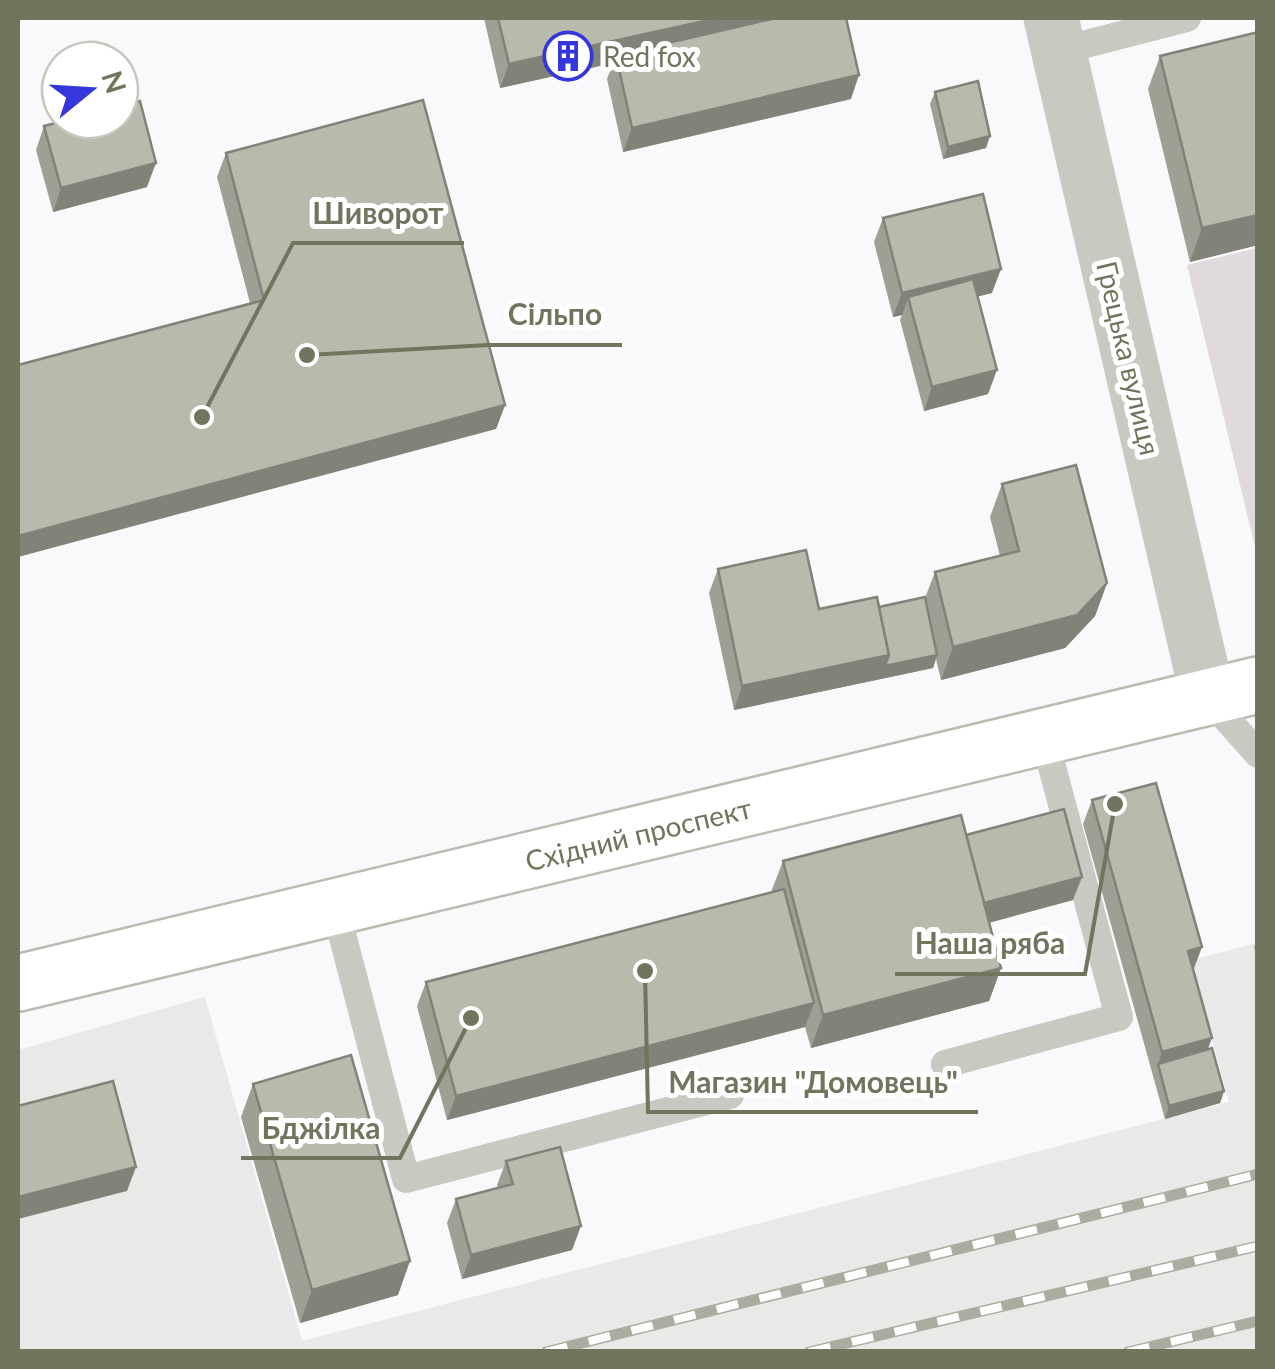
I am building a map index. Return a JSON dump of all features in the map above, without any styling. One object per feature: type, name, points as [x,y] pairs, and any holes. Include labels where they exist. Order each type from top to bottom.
[{"type":"main road","name":"Східний проспект","points":[[18,983],[1233,691]]},
{"type":"street","name":"Грецька вулиця","points":[[1055,34],[1233,691]]},
{"type":"lane","points":[[1055,34],[1187,18]]},
{"type":"lane","points":[[1233,691],[1258,754]]},
{"type":"lane","points":[[945,1064],[1120,1017],[1044,737]]},
{"type":"lane","points":[[335,907],[406,1180],[730,1095]]},
{"type":"shaded area","points":[[1258,248],[1257,555],[1187,265]]},
{"type":"shaded area","points":[[1257,943],[1257,1351],[18,1352],[18,1050],[205,997],[302,1341],[1229,1102],[1191,960]]},
{"type":"building","points":[[498,18],[718,18],[509,64]]},
{"type":"building","points":[[776,18],[846,18],[859,75],[632,128],[616,55]]},
{"type":"building","points":[[1258,32],[1258,215],[1202,228],[1160,56]]},
{"type":"building","points":[[978,81],[990,136],[948,147],[935,92]]},
{"type":"building","points":[[423,100],[505,405],[18,536],[18,365],[264,300],[226,153]]},
{"type":"building","points":[[140,101],[156,163],[61,188],[48,140],[140,140]]},
{"type":"building","points":[[983,194],[1001,269],[902,293],[883,218]]},
{"type":"building","points":[[973,279],[997,370],[932,387],[908,297]]},
{"type":"building","points":[[1076,465],[1107,583],[1077,615],[953,647],[935,572],[1019,551],[1002,484]]},
{"type":"building","points":[[806,550],[819,609],[877,597],[889,655],[742,686],[718,569]]},
{"type":"building","points":[[925,597],[937,655],[885,666],[889,655],[879,607]]},
{"type":"building","points":[[1156,783],[1202,947],[1188,951],[1212,1038],[1162,1052],[1092,800]]},
{"type":"building","points":[[1064,809],[1082,877],[984,903],[966,835]]},
{"type":"building","points":[[961,815],[1001,968],[823,1015],[783,861]]},
{"type":"building","points":[[784,889],[814,1003],[456,1096],[426,982]]},
{"type":"building","points":[[1212,1048],[1224,1091],[1169,1106],[1158,1064]]},
{"type":"building","points":[[351,1055],[410,1261],[312,1290],[253,1084]]},
{"type":"building","points":[[113,1081],[136,1167],[18,1197],[18,1106]]},
{"type":"building","points":[[560,1147],[581,1226],[471,1255],[456,1199],[513,1184],[506,1161]]},
{"type":"railway","points":[[546,1352],[1258,1174]]},
{"type":"railway","points":[[809,1352],[1258,1246]]},
{"type":"railway","points":[[1128,1352],[1258,1321]]},
{"type":"place","name":"Red fox","points":[[568,56]]},
{"type":"place","name":"Сільпо","points":[[307,355]]},
{"type":"place","name":"Шиворот","points":[[202,417]]},
{"type":"place","name":"Наша ряба","points":[[1115,804]]},
{"type":"place","name":"Магазин \"Домовець\"","points":[[645,971]]},
{"type":"place","name":"Бджілка","points":[[471,1018]]}]
